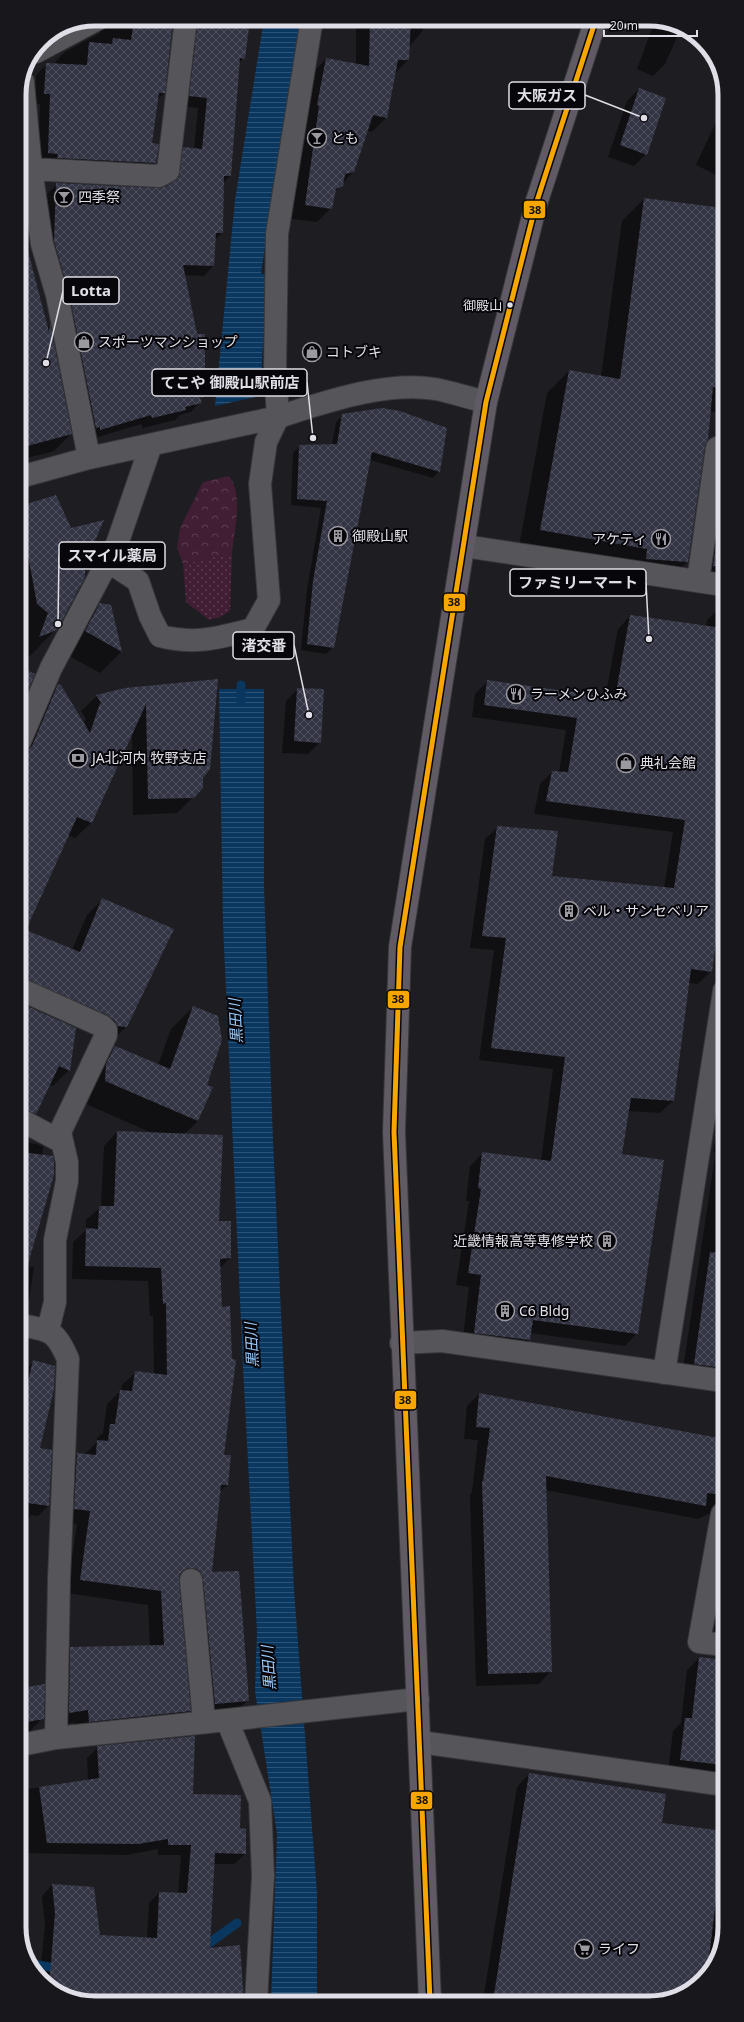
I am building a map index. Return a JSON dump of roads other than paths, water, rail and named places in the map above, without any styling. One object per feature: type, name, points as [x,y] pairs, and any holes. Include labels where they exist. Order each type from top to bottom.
[{"type":"main road","points":[[430,1996],[420,1742],[401,1343],[394,1132],[400,947],[486,402],[536,204],[594,26]]},
{"type":"street","points":[[31,169],[159,176],[168,171],[185,26]]},
{"type":"street","points":[[109,562],[138,581],[150,616],[160,636],[178,640],[210,640],[253,629],[269,600],[260,484],[266,442],[278,417],[275,370],[277,234],[311,26]]},
{"type":"street","points":[[45,47],[83,27]]},
{"type":"street","points":[[26,115],[31,169],[42,244],[57,295],[89,458]]},
{"type":"street","points":[[26,475],[89,458],[278,417],[349,397],[396,388],[435,389],[486,402]]},
{"type":"street","points":[[26,727],[51,668],[109,562],[117,544],[151,445]]},
{"type":"street","points":[[698,581],[717,448]]},
{"type":"street","points":[[464,546],[718,584]]},
{"type":"street","points":[[26,992],[102,1026],[106,1030],[106,1035],[60,1132],[66,1162],[67,1181],[55,1240],[55,1302],[48,1330]]},
{"type":"street","points":[[664,1373],[718,1029]]},
{"type":"street","points":[[26,1123],[62,1142]]},
{"type":"street","points":[[26,1325],[48,1330],[60,1340],[68,1359],[59,1579],[56,1738]]},
{"type":"street","points":[[401,1343],[442,1341],[718,1380]]},
{"type":"street","points":[[718,1535],[698,1642],[718,1644]]},
{"type":"street","points":[[190,1580],[204,1721]]},
{"type":"street","points":[[26,1744],[56,1738],[204,1721],[255,1718],[418,1698]]},
{"type":"street","points":[[227,1720],[260,1801],[262,1876],[256,1996]]},
{"type":"street","points":[[420,1742],[718,1784]]},
{"type":"water","points":[[263,26],[301,26],[261,273],[269,277],[262,356],[261,396],[215,406],[235,200]]},
{"type":"water","points":[[219,689],[264,689],[264,885],[273,1141],[294,1590],[317,1893],[317,1996],[271,1996],[277,1834],[255,1691],[257,1632],[243,1367],[223,924]]},
{"type":"waterway","name":"黒田川","points":[[241,685],[241,701]]},
{"type":"waterway","points":[[201,1949],[237,1923]]},
{"type":"waterway","points":[[38,1965],[61,1969]]},
{"type":"place","name":"大阪ガス","points":[[644,118]]},
{"type":"place","name":"とも","points":[[317,138]]},
{"type":"place","name":"四季祭","points":[[64,197]]},
{"type":"place","name":"御殿山","points":[[510,305]]},
{"type":"place","name":"スポーツマンショップ","points":[[84,342]]},
{"type":"place","name":"コトブキ","points":[[312,352]]},
{"type":"place","name":"Lotta","points":[[46,363]]},
{"type":"place","name":"てこや 御殿山駅前店","points":[[313,438]]},
{"type":"place","name":"御殿山駅","points":[[338,536]]},
{"type":"place","name":"アケティ","points":[[661,539]]},
{"type":"place","name":"スマイル薬局","points":[[58,624]]},
{"type":"place","name":"ファミリーマート","points":[[649,639]]},
{"type":"place","name":"ラーメンひふみ","points":[[516,694]]},
{"type":"place","name":"渚交番","points":[[309,715]]},
{"type":"place","name":"JA北河内 牧野支店","points":[[78,758]]},
{"type":"place","name":"典礼会館","points":[[626,763]]},
{"type":"place","name":"ベル・サンセベリア","points":[[569,911]]},
{"type":"place","name":"近畿情報高等専修学校","points":[[607,1241]]},
{"type":"place","name":"C6 Bldg","points":[[505,1311]]},
{"type":"place","name":"ライフ","points":[[584,1949]]}]
